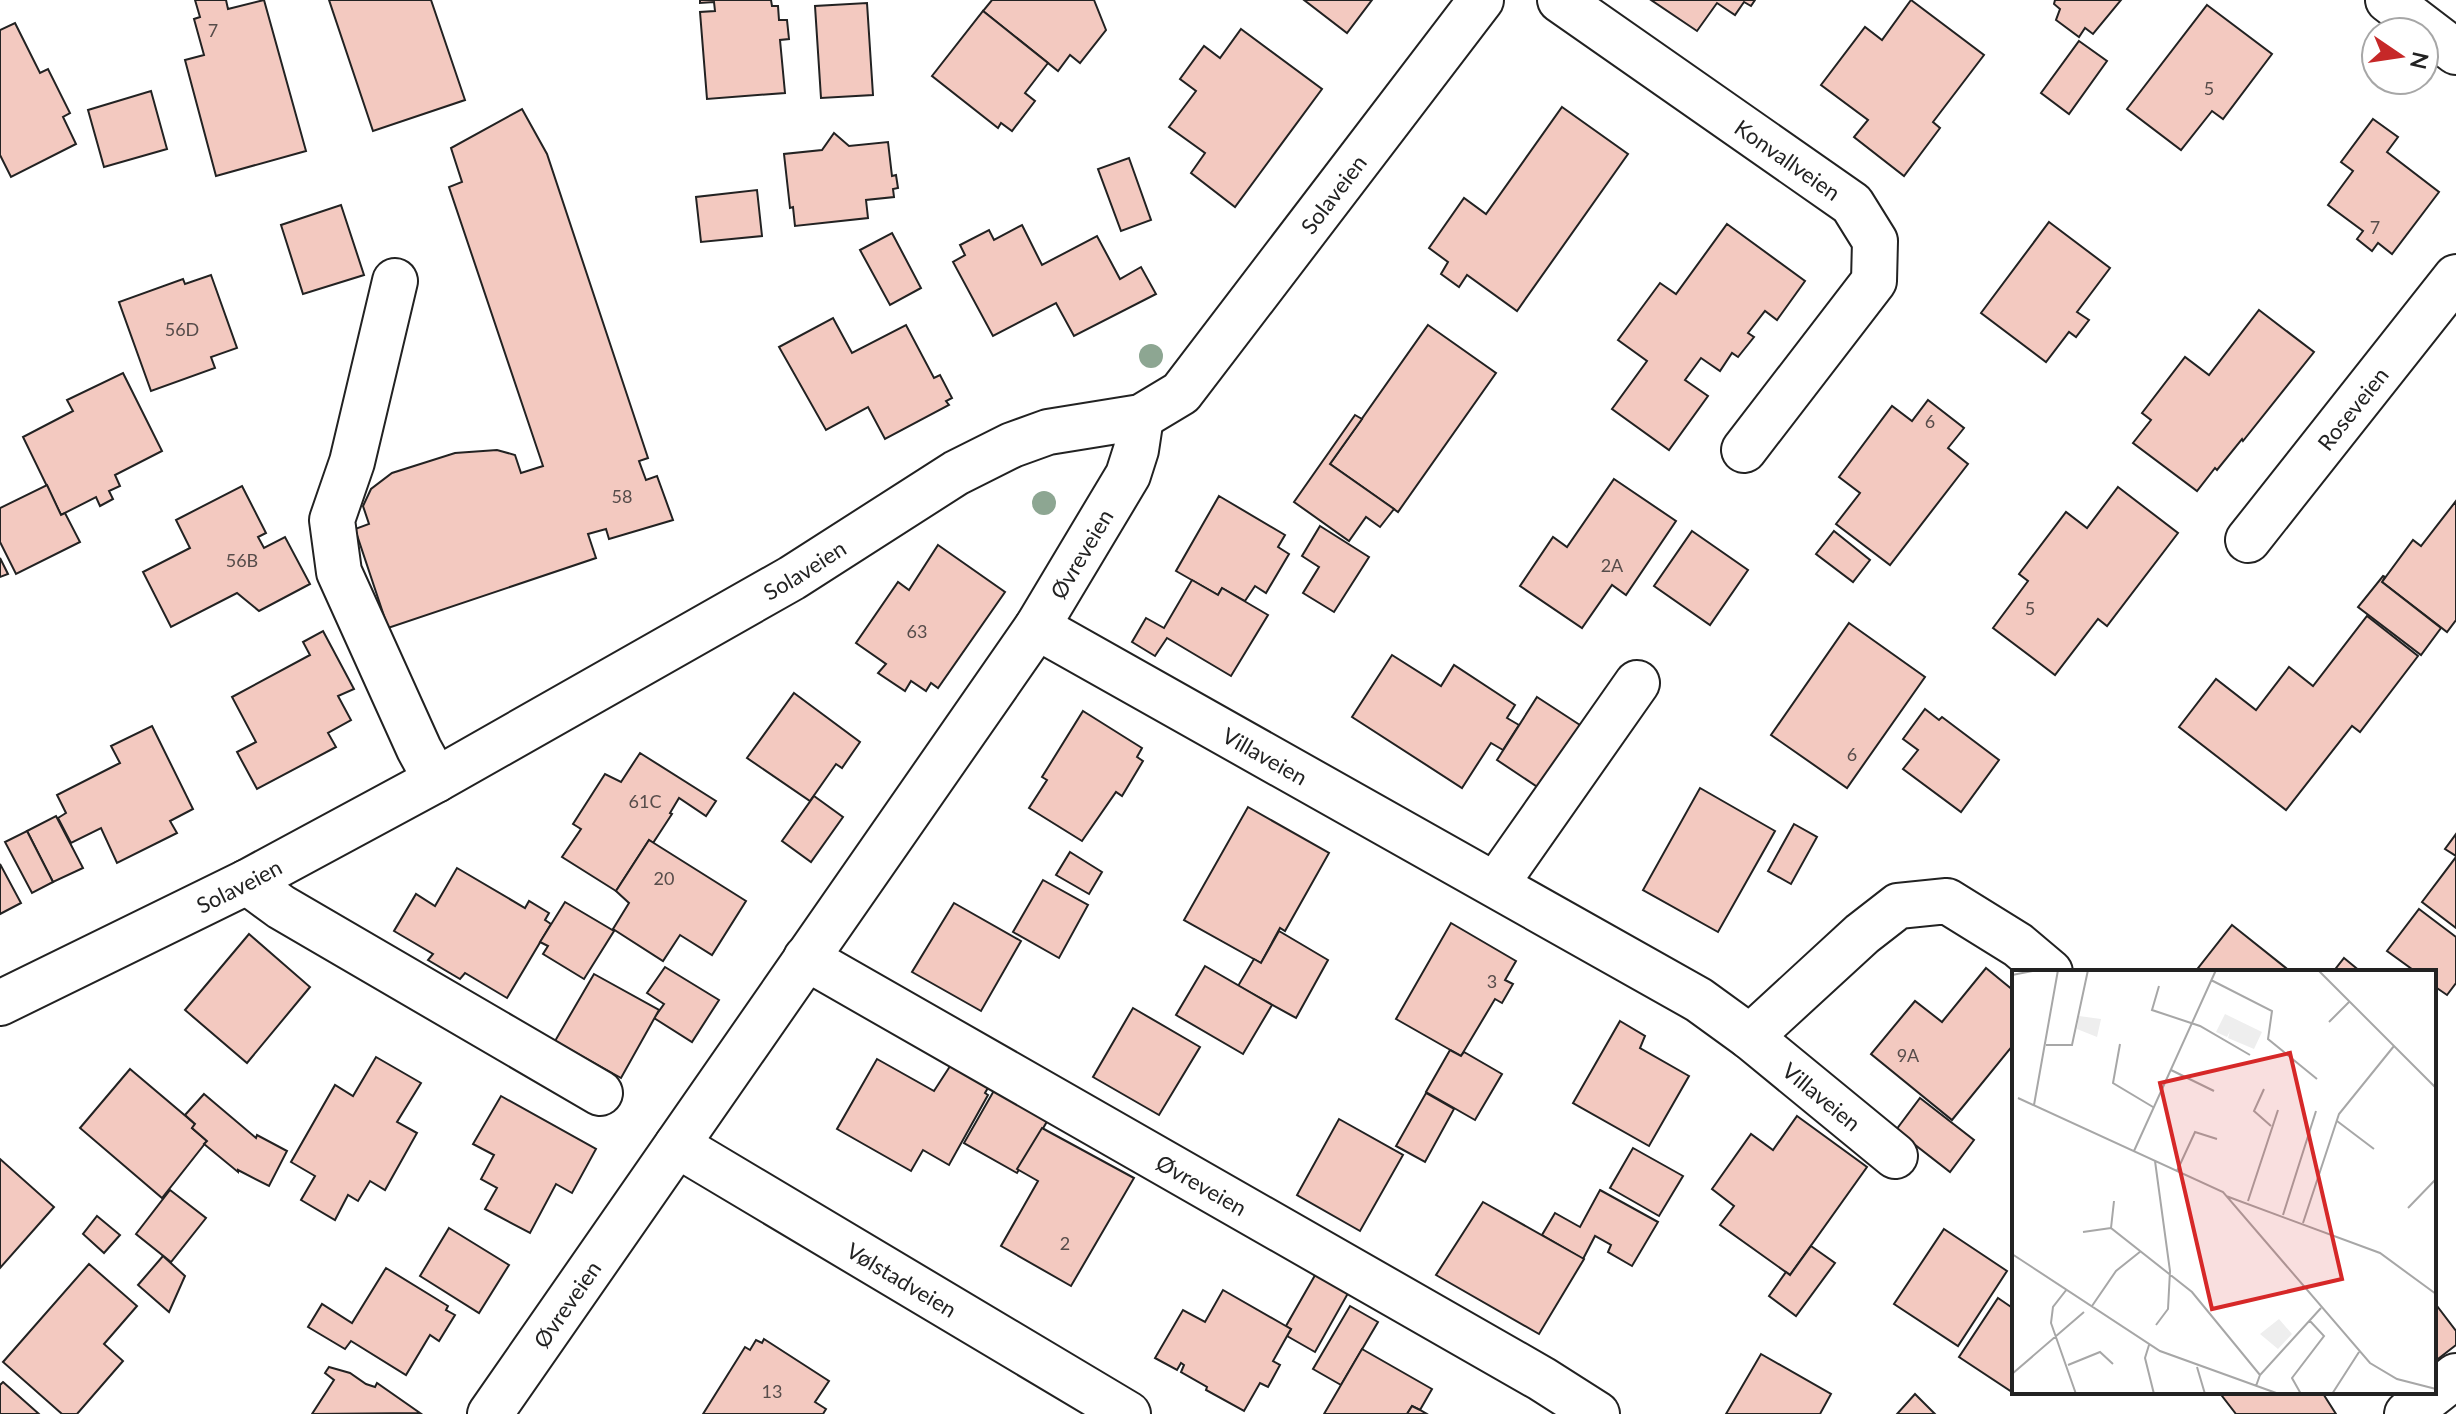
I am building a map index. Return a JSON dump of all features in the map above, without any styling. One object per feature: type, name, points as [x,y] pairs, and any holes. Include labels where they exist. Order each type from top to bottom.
[{"type":"street","name":"Solaveien","points":[[0,1003],[247,882],[436,780],[792,578],[956,473],[1012,445],[1048,432],[1141,417],[1181,393],[1481,0]]},
{"type":"street","name":"Konvallveien","points":[[1560,0],[1852,204],[1875,241],[1874,281],[1744,450]]},
{"type":"street","points":[[2388,0],[2456,52]]},
{"type":"street","name":"Roseveien","points":[[2248,540],[2456,277]]},
{"type":"street","points":[[395,281],[352,462],[332,520],[339,572],[436,780]]},
{"type":"street","name":"Øvreveien","points":[[490,1414],[1037,627],[1128,475],[1141,417]]},
{"type":"street","name":"Villaveien","points":[[1037,627],[1699,1000],[1750,1037],[1895,1156]]},
{"type":"street","points":[[1496,884],[1637,683]]},
{"type":"street","points":[[247,882],[281,907],[600,1093]]},
{"type":"street","points":[[1750,1037],[1862,934],[1898,906],[1947,901],[2018,945],[2048,970]]},
{"type":"street","name":"Øvreveien","points":[[806,958],[1542,1379],[1597,1414]]},
{"type":"street","name":"Vølstadveien","points":[[677,1145],[1128,1414]]},
{"type":"street","points":[[2436,1392],[2456,1376]]},
{"type":"street","points":[[2407,1414],[2433,1394]]},
{"type":"building","points":[[195,0],[226,0],[228,9],[264,0],[306,151],[216,176],[185,60],[204,55],[194,19],[200,17]]},
{"type":"building","points":[[329,0],[431,0],[465,100],[373,131]]},
{"type":"building","points":[[700,0],[771,0],[772,6],[778,6],[779,20],[787,20],[789,39],[780,40],[785,93],[707,99],[700,12],[715,11],[714,2],[700,3]]},
{"type":"building","points":[[992,0],[1094,0],[1106,30],[1080,63],[1070,55],[1058,71],[983,11]]},
{"type":"building","points":[[1304,0],[1372,0],[1347,33]]},
{"type":"building","points":[[1651,0],[1755,0],[1751,6],[1744,2],[1735,15],[1717,3],[1697,31]]},
{"type":"building","points":[[1911,0],[1984,55],[1933,122],[1940,128],[1904,176],[1854,137],[1868,120],[1821,85],[1865,27],[1882,40]]},
{"type":"building","points":[[2055,0],[2121,0],[2093,34],[2085,28],[2079,37],[2056,20],[2060,9],[2054,4]]},
{"type":"building","points":[[867,3],[873,95],[821,98],[815,6]]},
{"type":"building","points":[[2207,5],[2272,54],[2223,119],[2212,111],[2181,150],[2127,109]]},
{"type":"building","points":[[983,11],[1048,63],[1025,93],[1035,101],[1012,131],[1001,123],[998,128],[932,76]]},
{"type":"building","points":[[15,23],[40,73],[48,69],[70,113],[63,117],[76,144],[11,177],[0,155],[0,30]]},
{"type":"building","points":[[1241,29],[1322,89],[1235,207],[1191,173],[1205,153],[1169,127],[1196,91],[1180,79],[1204,46],[1220,58]]},
{"type":"building","points":[[2079,41],[2107,61],[2069,114],[2041,93]]},
{"type":"building","points":[[151,91],[167,149],[104,167],[88,110]]},
{"type":"building","points":[[1562,107],[1628,154],[1517,311],[1467,275],[1459,287],[1441,274],[1448,262],[1429,248],[1464,198],[1486,214]]},
{"type":"building","points":[[522,109],[547,154],[648,458],[639,461],[646,480],[657,476],[673,520],[609,539],[606,529],[588,534],[596,558],[388,628],[355,529],[369,524],[363,506],[371,489],[392,473],[455,453],[497,450],[515,455],[521,473],[543,466],[449,187],[462,182],[451,148]]},
{"type":"building","points":[[2373,119],[2398,137],[2387,152],[2439,192],[2392,254],[2378,243],[2372,251],[2357,239],[2363,231],[2328,205],[2353,171],[2341,162]]},
{"type":"building","points":[[834,133],[849,146],[888,142],[892,176],[896,175],[898,188],[893,189],[894,197],[866,200],[868,218],[795,226],[784,154],[822,150]]},
{"type":"building","points":[[1129,158],[1151,220],[1121,231],[1098,169]]},
{"type":"building","points":[[757,190],[762,236],[701,242],[696,197]]},
{"type":"building","points":[[341,205],[364,275],[303,294],[281,225]]},
{"type":"building","points":[[2049,222],[2110,268],[2077,312],[2089,320],[2076,337],[2069,332],[2046,362],[1981,313]]},
{"type":"building","points":[[1727,224],[1805,281],[1777,320],[1765,311],[1748,333],[1754,337],[1738,357],[1732,353],[1720,371],[1701,358],[1685,380],[1708,396],[1669,450],[1612,409],[1647,361],[1618,340],[1660,283],[1676,294]]},
{"type":"building","points":[[1022,225],[1042,265],[1097,236],[1120,279],[1141,267],[1156,294],[1074,336],[1056,303],[993,336],[953,262],[965,255],[960,245],[989,230],[994,240]]},
{"type":"building","points":[[892,233],[921,288],[890,305],[860,250]]},
{"type":"building","points":[[211,275],[237,348],[211,357],[215,368],[151,391],[119,302],[183,279],[185,284]]},
{"type":"building","points":[[2259,310],[2314,352],[2243,441],[2197,491],[2133,443],[2151,420],[2142,413],[2185,357],[2209,375]]},
{"type":"building","points":[[833,318],[852,353],[906,325],[934,378],[940,375],[952,398],[946,401],[949,405],[885,439],[868,407],[826,430],[779,347]]},
{"type":"building","points":[[1428,325],[1496,373],[1398,512],[1330,464]]},
{"type":"building","points":[[123,373],[162,451],[115,475],[120,486],[109,491],[113,499],[100,506],[96,497],[61,515],[23,437],[73,411],[67,400]]},
{"type":"building","points":[[1928,400],[1964,428],[1948,448],[1968,464],[1890,565],[1836,524],[1860,493],[1839,477],[1892,406],[1912,421]]},
{"type":"building","points":[[1355,415],[1362,419],[1330,464],[1394,509],[1380,527],[1366,517],[1349,541],[1294,502]]},
{"type":"building","points":[[1614,479],[1676,521],[1626,595],[1612,585],[1582,628],[1520,586],[1553,537],[1567,547]]},
{"type":"building","points":[[47,485],[61,515],[65,513],[80,542],[16,574],[0,542],[0,508]]},
{"type":"building","points":[[242,486],[266,533],[258,537],[264,548],[285,537],[310,584],[259,611],[237,593],[171,627],[143,572],[190,548],[176,520]]},
{"type":"building","points":[[2118,487],[2178,533],[2107,626],[2098,619],[2055,675],[1993,628],[2028,581],[2019,574],[2066,512],[2087,528]]},
{"type":"building","points":[[1219,496],[1285,535],[1278,547],[1289,554],[1266,593],[1255,586],[1245,601],[1222,588],[1218,595],[1176,571]]},
{"type":"building","points":[[2456,501],[2456,620],[2447,632],[2382,582],[2413,540],[2421,546]]},
{"type":"building","points":[[1320,526],[1369,557],[1334,612],[1303,593],[1319,567],[1302,556]]},
{"type":"building","points":[[1692,531],[1748,570],[1710,625],[1654,586]]},
{"type":"building","points":[[1834,531],[1870,560],[1853,582],[1816,554]]},
{"type":"building","points":[[938,545],[1005,592],[938,688],[931,683],[926,691],[911,681],[905,691],[878,673],[886,664],[856,643],[898,582],[909,590]]},
{"type":"building","points":[[0,558],[8,574],[0,577]]},
{"type":"building","points":[[2383,576],[2382,582],[2441,628],[2421,655],[2358,607]]},
{"type":"building","points":[[1192,580],[1218,595],[1222,588],[1268,615],[1231,676],[1167,638],[1155,656],[1132,642],[1146,618],[1164,628]]},
{"type":"building","points":[[2367,616],[2418,656],[2360,732],[2352,726],[2286,810],[2179,727],[2216,679],[2256,710],[2289,667],[2313,686]]},
{"type":"building","points":[[1849,623],[1925,677],[1847,788],[1771,735]]},
{"type":"building","points":[[323,631],[354,689],[338,696],[351,720],[328,733],[336,747],[257,789],[237,752],[256,742],[232,697],[310,655],[303,642]]},
{"type":"building","points":[[1392,655],[1441,686],[1454,665],[1515,705],[1507,718],[1519,725],[1503,750],[1491,743],[1462,788],[1352,717]]},
{"type":"building","points":[[794,693],[860,742],[842,768],[836,764],[810,801],[747,758]]},
{"type":"building","points":[[1537,697],[1583,727],[1542,790],[1497,760]]},
{"type":"building","points":[[1925,709],[1939,720],[1942,717],[1999,760],[1961,812],[1903,769],[1918,750],[1903,739]]},
{"type":"building","points":[[1083,711],[1142,748],[1137,757],[1143,761],[1122,796],[1116,792],[1082,841],[1029,808],[1047,780],[1042,777]]},
{"type":"building","points":[[152,726],[193,809],[170,821],[177,833],[117,863],[101,828],[71,843],[58,818],[66,813],[57,795],[120,763],[111,746]]},
{"type":"building","points":[[640,753],[716,801],[706,816],[679,798],[653,843],[649,840],[616,891],[562,857],[581,829],[573,824],[605,774],[621,782]]},
{"type":"building","points":[[1700,788],[1775,831],[1718,932],[1643,890]]},
{"type":"building","points":[[814,796],[843,817],[811,862],[782,841]]},
{"type":"building","points":[[1248,807],[1329,853],[1285,931],[1280,928],[1261,963],[1184,920]]},
{"type":"building","points":[[56,816],[83,868],[53,882],[27,831]]},
{"type":"building","points":[[1794,824],[1817,837],[1791,884],[1768,871]]},
{"type":"building","points":[[27,831],[53,882],[32,893],[5,842]]},
{"type":"building","points":[[2456,834],[2456,856],[2445,849]]},
{"type":"building","points":[[649,840],[746,901],[712,955],[680,935],[663,961],[613,929],[629,903],[616,891]]},
{"type":"building","points":[[1070,852],[1102,872],[1089,894],[1056,875]]},
{"type":"building","points":[[2456,857],[2456,928],[2422,902]]},
{"type":"building","points":[[0,864],[21,903],[0,914]]},
{"type":"building","points":[[457,868],[525,908],[529,901],[549,913],[545,920],[551,924],[507,998],[465,973],[460,979],[428,960],[433,954],[394,931],[416,894],[435,906]]},
{"type":"building","points":[[1043,880],[1088,905],[1059,958],[1013,932]]},
{"type":"building","points":[[565,902],[614,931],[584,979],[543,954],[548,946],[540,942]]},
{"type":"building","points":[[954,903],[1021,941],[981,1011],[912,972]]},
{"type":"building","points":[[2419,909],[2456,937],[2456,983],[2447,995],[2436,987],[2436,970],[2413,970],[2387,951]]},
{"type":"building","points":[[1451,923],[1516,961],[1505,980],[1513,984],[1502,1003],[1495,999],[1461,1056],[1396,1019]]},
{"type":"building","points":[[2232,925],[2288,970],[2197,970]]},
{"type":"building","points":[[1279,931],[1328,960],[1296,1018],[1238,986],[1254,959],[1261,963]]},
{"type":"building","points":[[249,934],[310,987],[247,1063],[185,1010]]},
{"type":"building","points":[[2344,958],[2359,970],[2335,970]]},
{"type":"building","points":[[1205,966],[1272,1005],[1243,1054],[1176,1015]]},
{"type":"building","points":[[665,967],[719,1000],[692,1042],[654,1018],[664,1004],[647,993]]},
{"type":"building","points":[[1986,968],[2012,989],[2012,1046],[1952,1120],[1871,1054],[1915,1001],[1942,1022]]},
{"type":"building","points":[[594,974],[659,1010],[621,1078],[555,1041]]},
{"type":"building","points":[[1133,1008],[1200,1047],[1159,1115],[1093,1077]]},
{"type":"building","points":[[1620,1021],[1645,1036],[1640,1048],[1689,1076],[1649,1146],[1573,1103]]},
{"type":"building","points":[[1450,1050],[1461,1056],[1464,1052],[1502,1074],[1475,1120],[1426,1092]]},
{"type":"building","points":[[376,1057],[421,1083],[397,1122],[417,1133],[385,1190],[370,1181],[358,1201],[348,1195],[335,1220],[301,1200],[315,1176],[291,1162],[335,1085],[353,1096]]},
{"type":"building","points":[[877,1059],[934,1091],[954,1060],[992,1081],[985,1093],[988,1095],[949,1165],[923,1150],[911,1171],[837,1129]]},
{"type":"building","points":[[130,1069],[195,1124],[192,1128],[207,1141],[162,1198],[80,1128]]},
{"type":"building","points":[[996,1087],[1049,1118],[1017,1173],[964,1143]]},
{"type":"building","points":[[1426,1093],[1454,1109],[1425,1162],[1396,1146]]},
{"type":"building","points":[[204,1094],[256,1138],[257,1135],[287,1151],[269,1186],[238,1172],[204,1144],[207,1141],[192,1128],[195,1124],[185,1115]]},
{"type":"building","points":[[501,1096],[596,1149],[572,1193],[556,1184],[530,1233],[485,1209],[497,1188],[481,1179],[494,1155],[473,1144]]},
{"type":"building","points":[[1920,1098],[1974,1140],[1950,1172],[1896,1130]]},
{"type":"building","points":[[1797,1116],[1867,1167],[1790,1275],[1720,1225],[1734,1206],[1712,1189],[1751,1134],[1773,1150]]},
{"type":"building","points":[[1339,1119],[1403,1155],[1360,1231],[1297,1195]]},
{"type":"building","points":[[1042,1128],[1134,1178],[1071,1286],[1001,1246],[1038,1181],[1017,1169]]},
{"type":"building","points":[[1633,1148],[1683,1176],[1659,1216],[1610,1188]]},
{"type":"building","points":[[0,1159],[54,1207],[0,1268]]},
{"type":"building","points":[[170,1190],[206,1218],[171,1262],[136,1234]]},
{"type":"building","points":[[1600,1190],[1658,1222],[1632,1266],[1608,1252],[1611,1245],[1595,1236],[1583,1259],[1542,1235],[1555,1213],[1580,1227]]},
{"type":"building","points":[[1483,1202],[1584,1259],[1539,1334],[1436,1275]]},
{"type":"building","points":[[97,1216],[120,1235],[104,1253],[83,1234]]},
{"type":"building","points":[[449,1228],[509,1265],[479,1313],[420,1276]]},
{"type":"building","points":[[1944,1229],[2007,1271],[1958,1346],[1894,1304]]},
{"type":"building","points":[[1811,1246],[1835,1263],[1796,1316],[1769,1296],[1786,1272],[1790,1275]]},
{"type":"building","points":[[163,1256],[185,1276],[169,1312],[138,1285]]},
{"type":"building","points":[[89,1264],[137,1306],[104,1344],[123,1361],[77,1414],[62,1414],[3,1362]]},
{"type":"building","points":[[386,1268],[448,1306],[446,1310],[455,1315],[439,1341],[430,1335],[406,1375],[351,1341],[345,1349],[308,1327],[322,1304],[352,1323]]},
{"type":"building","points":[[1318,1270],[1351,1288],[1315,1352],[1287,1336],[1291,1329],[1286,1326]]},
{"type":"building","points":[[1223,1290],[1291,1329],[1273,1361],[1280,1365],[1268,1387],[1260,1383],[1244,1411],[1181,1372],[1184,1365],[1181,1363],[1177,1370],[1155,1358],[1183,1310],[1205,1322]]},
{"type":"building","points":[[1998,1298],[2012,1308],[2012,1392],[1959,1357]]},
{"type":"building","points":[[2436,1305],[2456,1331],[2456,1345],[2436,1360]]},
{"type":"building","points":[[1350,1306],[1378,1322],[1341,1385],[1313,1369]]},
{"type":"building","points":[[764,1339],[829,1381],[815,1402],[826,1409],[823,1414],[703,1414],[745,1347],[750,1350],[756,1340],[762,1343]]},
{"type":"building","points":[[1362,1349],[1432,1389],[1420,1410],[1412,1406],[1407,1414],[1324,1414]]},
{"type":"building","points":[[1761,1354],[1831,1394],[1820,1414],[1726,1414]]},
{"type":"building","points":[[329,1367],[350,1373],[375,1387],[377,1383],[420,1413],[312,1414],[334,1380],[325,1373]]},
{"type":"building","points":[[3,1382],[39,1414],[0,1414],[0,1385]]},
{"type":"building","points":[[1915,1394],[1935,1414],[1897,1414]]},
{"type":"building","points":[[2221,1394],[2323,1394],[2336,1414],[2236,1414]]},
{"type":"building","points":[[1412,1406],[1420,1410],[1427,1414],[1407,1414]]}]
